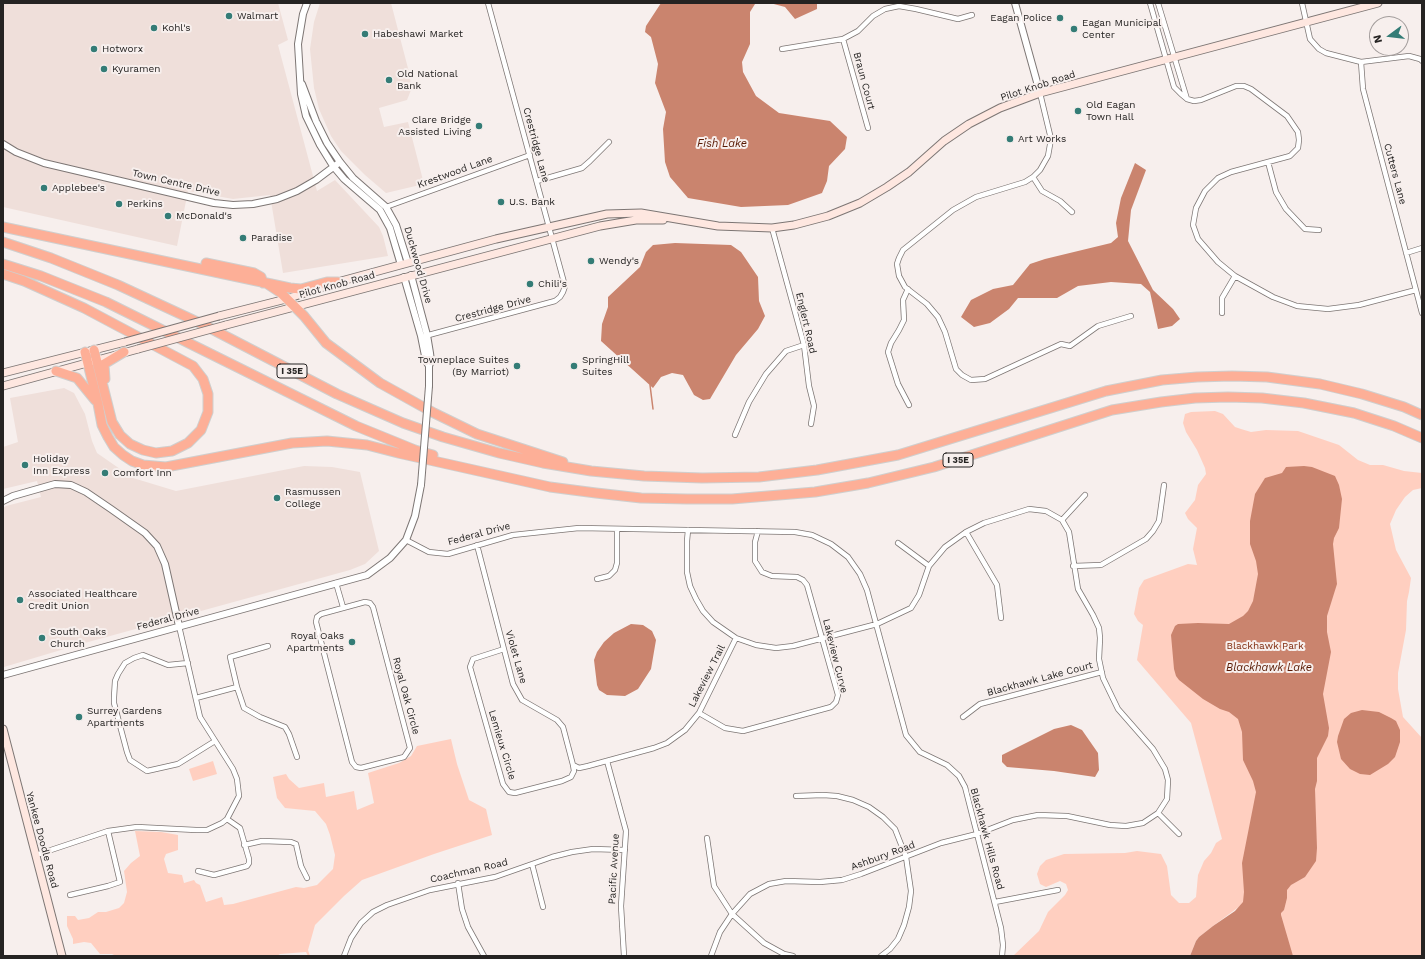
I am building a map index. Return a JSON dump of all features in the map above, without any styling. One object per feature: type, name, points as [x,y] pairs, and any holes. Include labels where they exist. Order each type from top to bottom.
[{"type":"highway","points":[[3,222],[254,273],[265,283],[280,293],[295,307],[326,343],[380,383],[477,434],[591,471]]},
{"type":"highway","points":[[3,227],[265,283],[301,289],[327,282],[338,282]]},
{"type":"highway","name":"I 35E","points":[[3,242],[51,258],[118,285],[204,325],[337,394],[403,423],[443,437],[499,453],[543,463],[591,471],[644,476],[702,478],[759,476],[817,470],[898,455],[1106,391],[1162,380],[1197,377],[1267,377],[1320,384],[1362,394],[1404,407],[1422,415]]},
{"type":"highway","name":"I 35E","points":[[3,264],[41,276],[106,302],[356,426],[415,450],[486,472],[550,487],[596,493],[641,498],[732,499],[815,492],[868,483],[934,467],[1112,410],[1194,398],[1262,398],[1304,403],[1359,415],[1394,426],[1422,438]]},
{"type":"highway","points":[[3,274],[24,281],[84,308],[193,366],[203,379],[208,394],[208,412],[201,430],[188,443],[172,451],[156,453],[143,450],[130,444],[120,435],[112,422],[105,392],[89,351]]},
{"type":"highway","points":[[105,392],[104,364],[124,352]]},
{"type":"highway","points":[[92,361],[102,425],[114,447],[132,461],[143,465],[166,467],[292,443],[327,441],[367,445],[486,472]]},
{"type":"highway","points":[[56,371],[77,378],[98,404]]},
{"type":"main road","name":"Pilot Knob Road","points":[[3,373],[286,299],[338,282],[404,264],[549,226],[607,214],[641,213],[718,226],[772,228],[794,225],[828,216],[860,203],[887,187],[908,172],[944,141],[969,124],[1000,108],[1040,93],[1378,3]]},
{"type":"main road","name":"Pilot Knob Road","points":[[3,386],[411,275],[600,226],[629,222],[679,220]]},
{"type":"main road","name":"Duckwood Drive","points":[[404,264],[411,275]]},
{"type":"main road","name":"Duckwood Drive","points":[[404,264],[404,277]]},
{"type":"main road","name":"Yankee Doodle Road","points":[[3,729],[62,956]]},
{"type":"street","name":"Duckwood Drive","points":[[307,3],[303,14],[298,44],[301,94],[306,116],[320,145],[333,166],[344,179],[380,210],[390,228],[404,264]]},
{"type":"street","name":"Crestridge Lane","points":[[488,3],[564,280],[565,286],[563,292]]},
{"type":"street","points":[[1015,3],[1051,139],[1046,161],[1033,177],[1020,184],[968,201],[953,210],[908,246],[900,255],[898,264],[899,276],[908,289],[927,304],[938,317],[945,332],[954,365],[958,372],[969,379],[985,379],[1061,344],[1070,346],[1098,326],[1131,316]]},
{"type":"street","points":[[1150,3],[1174,87],[1187,99],[1194,101],[1201,100],[1236,86],[1244,86],[1250,88],[1287,116],[1298,132],[1298,148],[1290,156],[1231,172],[1218,178],[1205,190],[1196,208],[1193,225],[1198,239],[1218,262],[1235,276],[1273,297],[1297,306],[1328,309],[1359,305],[1416,290]]},
{"type":"street","points":[[1158,3],[1187,99]]},
{"type":"street","points":[[1302,3],[1310,39],[1319,50],[1361,62],[1409,56],[1422,61]]},
{"type":"street","points":[[782,49],[843,39],[858,31],[874,16],[885,9],[899,6],[917,6],[958,19],[972,15]]},
{"type":"street","name":"Braun Court","points":[[843,39],[868,128]]},
{"type":"street","name":"Cutters Lane","points":[[1361,62],[1363,89],[1422,313]]},
{"type":"street","name":"Duckwood Drive","points":[[301,81],[316,121],[327,143],[353,178],[386,207],[396,225],[404,264]]},
{"type":"street","points":[[536,181],[582,168],[609,142]]},
{"type":"street","name":"Town Centre Drive","points":[[3,144],[16,152],[44,163],[214,203],[233,205],[253,204],[276,199],[297,191],[316,180],[340,162]]},
{"type":"street","name":"Krestwood Lane","points":[[386,207],[530,155]]},
{"type":"street","points":[[1268,162],[1276,192],[1286,209],[1306,229],[1319,230]]},
{"type":"street","points":[[1033,177],[1042,191],[1060,201],[1072,212]]},
{"type":"street","name":"Englert Road","points":[[772,228],[804,345],[809,386],[814,406],[811,424]]},
{"type":"street","points":[[1406,253],[1422,248]]},
{"type":"street","name":"Duckwood Drive","points":[[406,540],[415,516],[421,485],[429,386],[429,366],[431,361],[411,275]]},
{"type":"street","points":[[1222,313],[1222,298],[1235,276]]},
{"type":"street","name":"Duckwood Drive","points":[[404,277],[421,336],[426,361],[429,366]]},
{"type":"street","points":[[908,289],[902,300],[904,320],[891,343],[888,352],[898,384],[910,405]]},
{"type":"street","name":"Crestridge Drive","points":[[425,336],[555,301],[563,292]]},
{"type":"street","points":[[735,435],[749,402],[766,374],[786,351],[804,345]]},
{"type":"street","points":[[3,501],[12,496],[55,484],[71,485],[86,492],[145,533],[157,546],[165,564],[200,717],[216,740],[233,769],[237,779],[238,796],[227,819],[222,823],[206,830],[137,827],[108,831],[36,856]]},
{"type":"street","points":[[1073,566],[1101,565],[1146,539],[1154,531],[1158,521],[1164,484]]},
{"type":"street","points":[[1062,520],[1085,495]]},
{"type":"street","points":[[688,530],[687,572],[690,586],[703,610],[713,622],[736,638],[756,645],[776,648],[793,646],[877,624],[911,608],[919,595],[929,566],[945,547],[966,532],[984,523],[1029,509],[1046,511],[1062,520],[1069,532],[1073,566],[1078,589],[1099,628],[1099,659],[1103,678],[1118,709],[1154,749],[1165,768],[1168,780],[1166,799],[1158,813],[1179,834]]},
{"type":"street","name":"Federal Drive","points":[[3,674],[367,575],[390,558],[406,540],[429,552],[448,554],[513,535],[579,528],[617,530],[795,532],[812,535],[831,544],[848,557],[860,574],[867,590]]},
{"type":"street","points":[[597,579],[609,576],[617,563],[617,530]]},
{"type":"street","name":"Lakeview Curve","points":[[699,712],[725,728],[743,731],[832,707],[838,696],[807,585],[803,580],[797,577],[772,576],[762,572],[755,561],[755,542],[758,531]]},
{"type":"street","points":[[966,532],[996,585],[1001,618]]},
{"type":"street","points":[[898,543],[929,566]]},
{"type":"street","name":"Violet Lane","points":[[477,545],[512,684],[522,700],[557,720],[563,727],[573,765]]},
{"type":"street","points":[[336,583],[343,608]]},
{"type":"street","name":"Blackhawk Hills Road","points":[[867,590],[906,735],[920,752],[947,765],[959,776],[965,788],[1001,928],[1003,945],[1002,956]]},
{"type":"street","name":"Royal Oak Circle","points":[[365,602],[370,603],[373,607],[410,748],[404,757],[362,768],[356,767],[352,762],[316,622],[317,617],[321,614],[343,608],[365,602]]},
{"type":"street","name":"Lakeview Trail","points":[[607,761],[667,743],[685,730],[699,712],[736,638]]},
{"type":"street","points":[[268,646],[230,658],[237,687],[244,708],[260,717],[285,727],[297,757]]},
{"type":"street","name":"Lemieux Circle","points":[[504,649],[473,659],[470,667],[503,784],[509,792],[515,794],[556,783],[571,777],[574,771],[573,765]]},
{"type":"street","points":[[188,663],[168,665],[143,655],[125,663],[115,681],[114,703],[127,752],[130,760],[147,771],[178,764],[216,740]]},
{"type":"street","name":"Blackhawk Lake Court","points":[[963,717],[980,704],[1102,672]]},
{"type":"street","points":[[196,698],[237,687]]},
{"type":"street","points":[[573,765],[579,768],[607,761]]},
{"type":"street","name":"Pacific Avenue","points":[[607,761],[626,831],[621,906],[624,956]]},
{"type":"street","points":[[796,796],[823,795],[837,796],[853,800],[869,807],[883,817],[895,829],[906,857],[911,891],[909,907],[898,939],[890,949],[881,956]]},
{"type":"street","name":"Ashbury Road","points":[[711,956],[720,932],[732,914],[750,894],[769,884],[786,880],[820,882],[842,880],[941,844],[977,834],[1013,820],[1038,815],[1067,816],[1110,825],[1126,826],[1143,823],[1158,813]]},
{"type":"street","points":[[198,871],[214,875],[247,866],[249,864],[249,859],[240,828],[227,819]]},
{"type":"street","points":[[70,895],[120,882],[108,831]]},
{"type":"street","points":[[707,838],[714,886],[732,914],[764,943],[784,954],[793,956]]},
{"type":"street","points":[[244,845],[262,841],[292,842],[296,844],[301,866],[307,878]]},
{"type":"street","name":"Coachman Road","points":[[344,956],[351,938],[361,923],[373,912],[387,905],[430,890],[458,883],[495,877],[552,857],[572,852],[593,849],[625,850]]},
{"type":"street","points":[[532,864],[543,907]]},
{"type":"street","points":[[458,883],[462,909],[468,927],[484,956]]},
{"type":"street","points":[[995,902],[1058,890]]},
{"type":"shaded area","points":[[3,3],[278,3],[288,40],[278,45],[317,191],[335,180],[379,227],[388,256],[283,273],[270,195],[233,199],[188,191],[177,246],[3,207]]},
{"type":"shaded area","points":[[320,3],[391,3],[410,76],[411,90],[407,100],[379,108],[384,127],[408,122],[424,184],[386,193],[341,151],[331,136],[319,109],[314,88],[310,49],[314,22]]},
{"type":"shaded area","points":[[64,388],[74,393],[85,414],[92,441],[97,453],[133,478],[176,491],[304,466],[332,467],[360,472],[379,551],[365,564],[350,570],[81,644],[4,667],[3,508],[41,497],[37,481],[3,489],[3,447],[18,442],[10,398]]},
{"type":"green space","name":"Blackhawk Park","points":[[1215,411],[1223,414],[1235,427],[1251,432],[1266,430],[1298,431],[1339,445],[1358,460],[1370,465],[1383,465],[1404,471],[1422,473],[1422,488],[1413,490],[1405,497],[1396,510],[1390,524],[1396,550],[1411,578],[1407,601],[1406,630],[1398,673],[1398,689],[1403,717],[1422,738],[1422,956],[1254,956],[1240,906],[1199,937],[1190,956],[1013,956],[1039,931],[1048,912],[1068,890],[1066,884],[1060,881],[1046,887],[1040,884],[1037,874],[1040,866],[1046,860],[1064,854],[1125,853],[1137,851],[1161,854],[1167,866],[1171,895],[1179,903],[1189,903],[1196,897],[1198,875],[1204,861],[1211,853],[1216,843],[1222,839],[1191,723],[1137,660],[1143,625],[1138,621],[1134,614],[1139,588],[1144,580],[1188,564],[1197,565],[1193,549],[1197,528],[1188,519],[1185,513],[1195,500],[1198,485],[1206,474],[1197,450],[1186,432],[1183,423],[1185,414],[1191,412]]},
{"type":"green space","points":[[451,739],[457,764],[469,800],[486,809],[492,835],[362,880],[315,925],[308,950],[310,956],[308,956],[306,952],[280,954],[277,956],[116,956],[112,954],[100,954],[91,943],[84,942],[73,944],[73,939],[67,926],[67,916],[75,916],[78,920],[89,918],[98,912],[106,912],[119,908],[124,903],[127,892],[124,871],[140,856],[135,831],[161,832],[178,835],[178,850],[166,854],[164,859],[168,873],[182,875],[184,883],[194,880],[200,885],[206,902],[222,897],[224,905],[233,904],[296,887],[304,888],[317,885],[333,869],[335,855],[326,824],[315,811],[285,808],[277,798],[273,777],[286,774],[289,779],[299,788],[324,783],[326,797],[354,791],[357,810],[374,803],[368,773],[399,763],[411,756],[417,746]]},
{"type":"green space","points":[[213,761],[217,774],[193,781],[189,769]]},
{"type":"water","name":"Fish Lake","points":[[661,3],[770,3],[755,4],[750,12],[750,44],[742,62],[743,72],[756,96],[779,113],[830,121],[847,137],[845,149],[829,166],[827,181],[822,193],[788,205],[741,207],[688,198],[670,177],[665,162],[663,129],[666,112],[655,83],[658,64],[651,37],[645,32],[646,26]]},
{"type":"water","points":[[770,3],[817,3],[817,9],[795,19],[785,7]]},
{"type":"water","points":[[1135,163],[1146,170],[1131,210],[1128,241],[1153,290],[1173,309],[1180,319],[1172,326],[1158,329],[1150,292],[1141,284],[1111,282],[1078,286],[1057,298],[1018,298],[1009,309],[990,323],[974,327],[961,317],[971,300],[993,289],[1013,285],[1030,264],[1111,243],[1118,237],[1116,223],[1121,198]]},
{"type":"water","points":[[675,243],[731,245],[741,252],[758,277],[759,301],[765,316],[758,329],[736,355],[710,399],[703,400],[694,395],[683,375],[672,373],[661,377],[653,388],[601,341],[602,324],[608,307],[608,297],[640,267],[646,252],[653,245]]},
{"type":"water","name":"Blackhawk Lake","points":[[1286,467],[1312,467],[1335,476],[1339,485],[1342,499],[1339,528],[1333,544],[1337,584],[1327,616],[1327,632],[1331,652],[1323,694],[1329,728],[1328,736],[1317,758],[1317,781],[1315,789],[1316,861],[1305,877],[1291,885],[1287,890],[1284,910],[1281,913],[1293,956],[1190,956],[1199,937],[1235,911],[1243,902],[1244,892],[1242,863],[1256,792],[1253,781],[1243,760],[1242,732],[1238,719],[1229,712],[1220,709],[1203,699],[1179,680],[1174,669],[1171,635],[1175,626],[1178,624],[1229,624],[1243,616],[1248,611],[1253,601],[1258,574],[1256,561],[1250,544],[1250,521],[1255,494],[1265,478],[1282,473]]},
{"type":"water","points":[[631,624],[643,625],[652,631],[656,640],[651,669],[638,689],[625,696],[607,695],[599,690],[597,685],[594,660],[597,652],[604,642],[614,633]]},
{"type":"water","points":[[1362,710],[1379,712],[1391,718],[1396,721],[1400,730],[1400,742],[1395,757],[1388,764],[1370,775],[1360,774],[1350,769],[1341,759],[1337,742],[1344,719],[1351,713]]},
{"type":"water","points":[[1071,725],[1082,730],[1098,753],[1099,770],[1095,777],[1054,771],[1007,767],[1002,762],[1002,755],[1054,729]]},
{"type":"waterway","points":[[650,385],[653,409]]},
{"type":"place","name":"Walmart","points":[[229,16]]},
{"type":"place","name":"Eagan Police","points":[[1060,18]]},
{"type":"place","name":"Kohl's","points":[[154,28]]},
{"type":"place","name":"Eagan Municipal Center","points":[[1074,29]]},
{"type":"place","name":"Habeshawi Market","points":[[365,34]]},
{"type":"place","name":"Hotworx","points":[[94,49]]},
{"type":"place","name":"Kyuramen","points":[[104,69]]},
{"type":"place","name":"Old National Bank","points":[[389,80]]},
{"type":"place","name":"Old Eagan Town Hall","points":[[1078,111]]},
{"type":"place","name":"Clare Bridge Assisted Living","points":[[479,126]]},
{"type":"place","name":"Art Works","points":[[1010,139]]},
{"type":"place","name":"Applebee's","points":[[44,188]]},
{"type":"place","name":"U.S. Bank","points":[[501,202]]},
{"type":"place","name":"Perkins","points":[[119,204]]},
{"type":"place","name":"McDonald's","points":[[168,216]]},
{"type":"place","name":"Paradise","points":[[243,238]]},
{"type":"place","name":"Wendy's","points":[[591,261]]},
{"type":"place","name":"Chili's","points":[[530,284]]},
{"type":"place","name":"Towneplace Suites (By Marriot)","points":[[517,366]]},
{"type":"place","name":"SpringHill Suites","points":[[574,366]]},
{"type":"place","name":"Holiday Inn Express","points":[[25,465]]},
{"type":"place","name":"Comfort Inn","points":[[105,473]]},
{"type":"place","name":"Rasmussen College","points":[[277,498]]},
{"type":"place","name":"Associated Healthcare Credit Union","points":[[20,600]]},
{"type":"place","name":"South Oaks Church","points":[[42,638]]},
{"type":"place","name":"Royal Oaks Apartments","points":[[352,642]]},
{"type":"place","name":"Surrey Gardens Apartments","points":[[79,717]]}]
